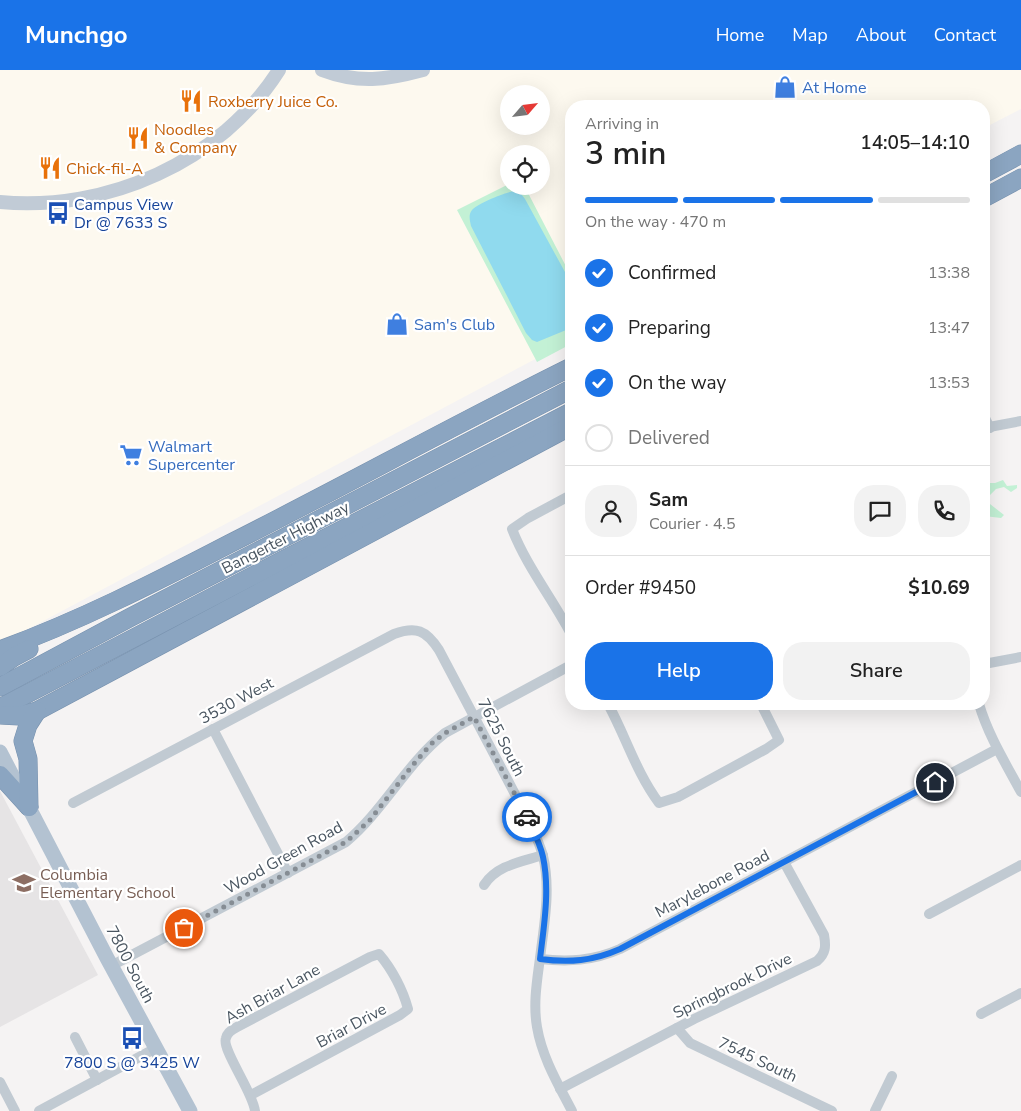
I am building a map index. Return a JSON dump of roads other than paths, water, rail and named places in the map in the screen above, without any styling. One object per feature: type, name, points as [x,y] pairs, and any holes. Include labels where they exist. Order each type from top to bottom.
[{"type":"highway","points":[[990,171],[1021,154]]},
{"type":"highway","points":[[990,195],[1021,178]]},
{"type":"highway","points":[[0,650],[76,620],[184,568],[496,404],[565,370]]},
{"type":"highway","name":"Bangerter Highway","points":[[0,687],[565,392]]},
{"type":"highway","name":"Bangerter Highway","points":[[0,708],[565,415]]},
{"type":"highway","points":[[0,715],[19,716],[36,711],[565,429]]},
{"type":"highway","points":[[0,667],[14,656],[76,620]]},
{"type":"highway","points":[[29,807],[28,759],[24,741],[28,725],[36,711]]},
{"type":"highway","points":[[0,775],[29,807]]},
{"type":"main road","name":"7800 South","points":[[0,752],[111,966],[190,1111]]},
{"type":"street","points":[[0,202],[37,204],[89,198],[120,190],[150,178],[178,164],[218,136],[248,108],[279,70]]},
{"type":"street","points":[[322,70],[344,77],[366,80],[395,77],[423,70]]},
{"type":"street","points":[[990,427],[1021,421]]},
{"type":"street","points":[[565,498],[512,529],[518,546],[565,624]]},
{"type":"street","name":"7625 South","points":[[416,629],[433,640],[532,828],[543,855],[546,877],[546,905],[535,1004],[537,1027],[542,1049],[572,1111]]},
{"type":"street","name":"3530 West","points":[[73,803],[394,634],[416,629]]},
{"type":"street","points":[[990,663],[1021,656]]},
{"type":"street","name":"Wood Green Road","points":[[111,966],[346,842],[362,828],[431,744],[445,733],[565,668]]},
{"type":"street","points":[[611,710],[635,764],[648,789],[659,803],[678,797],[779,740],[764,710]]},
{"type":"street","points":[[981,710],[998,749],[1021,792]]},
{"type":"street","points":[[213,729],[288,873]]},
{"type":"street","name":"Marylebone Road","points":[[540,959],[590,960],[607,955],[633,943],[998,749]]},
{"type":"street","points":[[484,885],[490,876],[500,869],[543,855]]},
{"type":"street","name":"Springbrook Drive","points":[[560,1089],[731,1000],[821,958],[826,945],[824,935],[784,862]]},
{"type":"street","points":[[930,914],[1021,865]]},
{"type":"street","name":"Briar Drive","points":[[251,1095],[408,1009],[405,998],[386,962],[379,954]]},
{"type":"street","name":"Ash Briar Lane","points":[[255,1111],[251,1095],[227,1050],[225,1042],[228,1034],[237,1027],[370,956],[379,954]]},
{"type":"street","points":[[981,1014],[1021,992]]},
{"type":"street","name":"7545 South","points":[[677,1028],[690,1043],[832,1111]]},
{"type":"street","points":[[75,1037],[97,1080]]},
{"type":"street","points":[[39,1111],[156,1048]]},
{"type":"street","points":[[875,1111],[892,1076]]},
{"type":"street","points":[[0,1082],[15,1111]]},
{"type":"water","points":[[502,195],[522,195],[565,272],[565,330],[537,342],[532,340],[526,333],[471,226],[470,216],[472,210]]},
{"type":"place","name":"At Home","points":[[785,87]]},
{"type":"place","name":"Roxberry Juice Co.","points":[[191,101]]},
{"type":"place","name":"Noodles & Company","points":[[138,138]]},
{"type":"place","name":"Chick-fil-A","points":[[50,168]]},
{"type":"place","name":"Campus View Dr @ 7633 S","points":[[58,213]]},
{"type":"place","name":"Sam's Club","points":[[397,324]]},
{"type":"place","name":"Walmart Supercenter","points":[[131,455]]},
{"type":"place","name":"Columbia Elementary School","points":[[24,883]]},
{"type":"place","name":"7800 S @ 3425 W","points":[[132,1038]]}]
